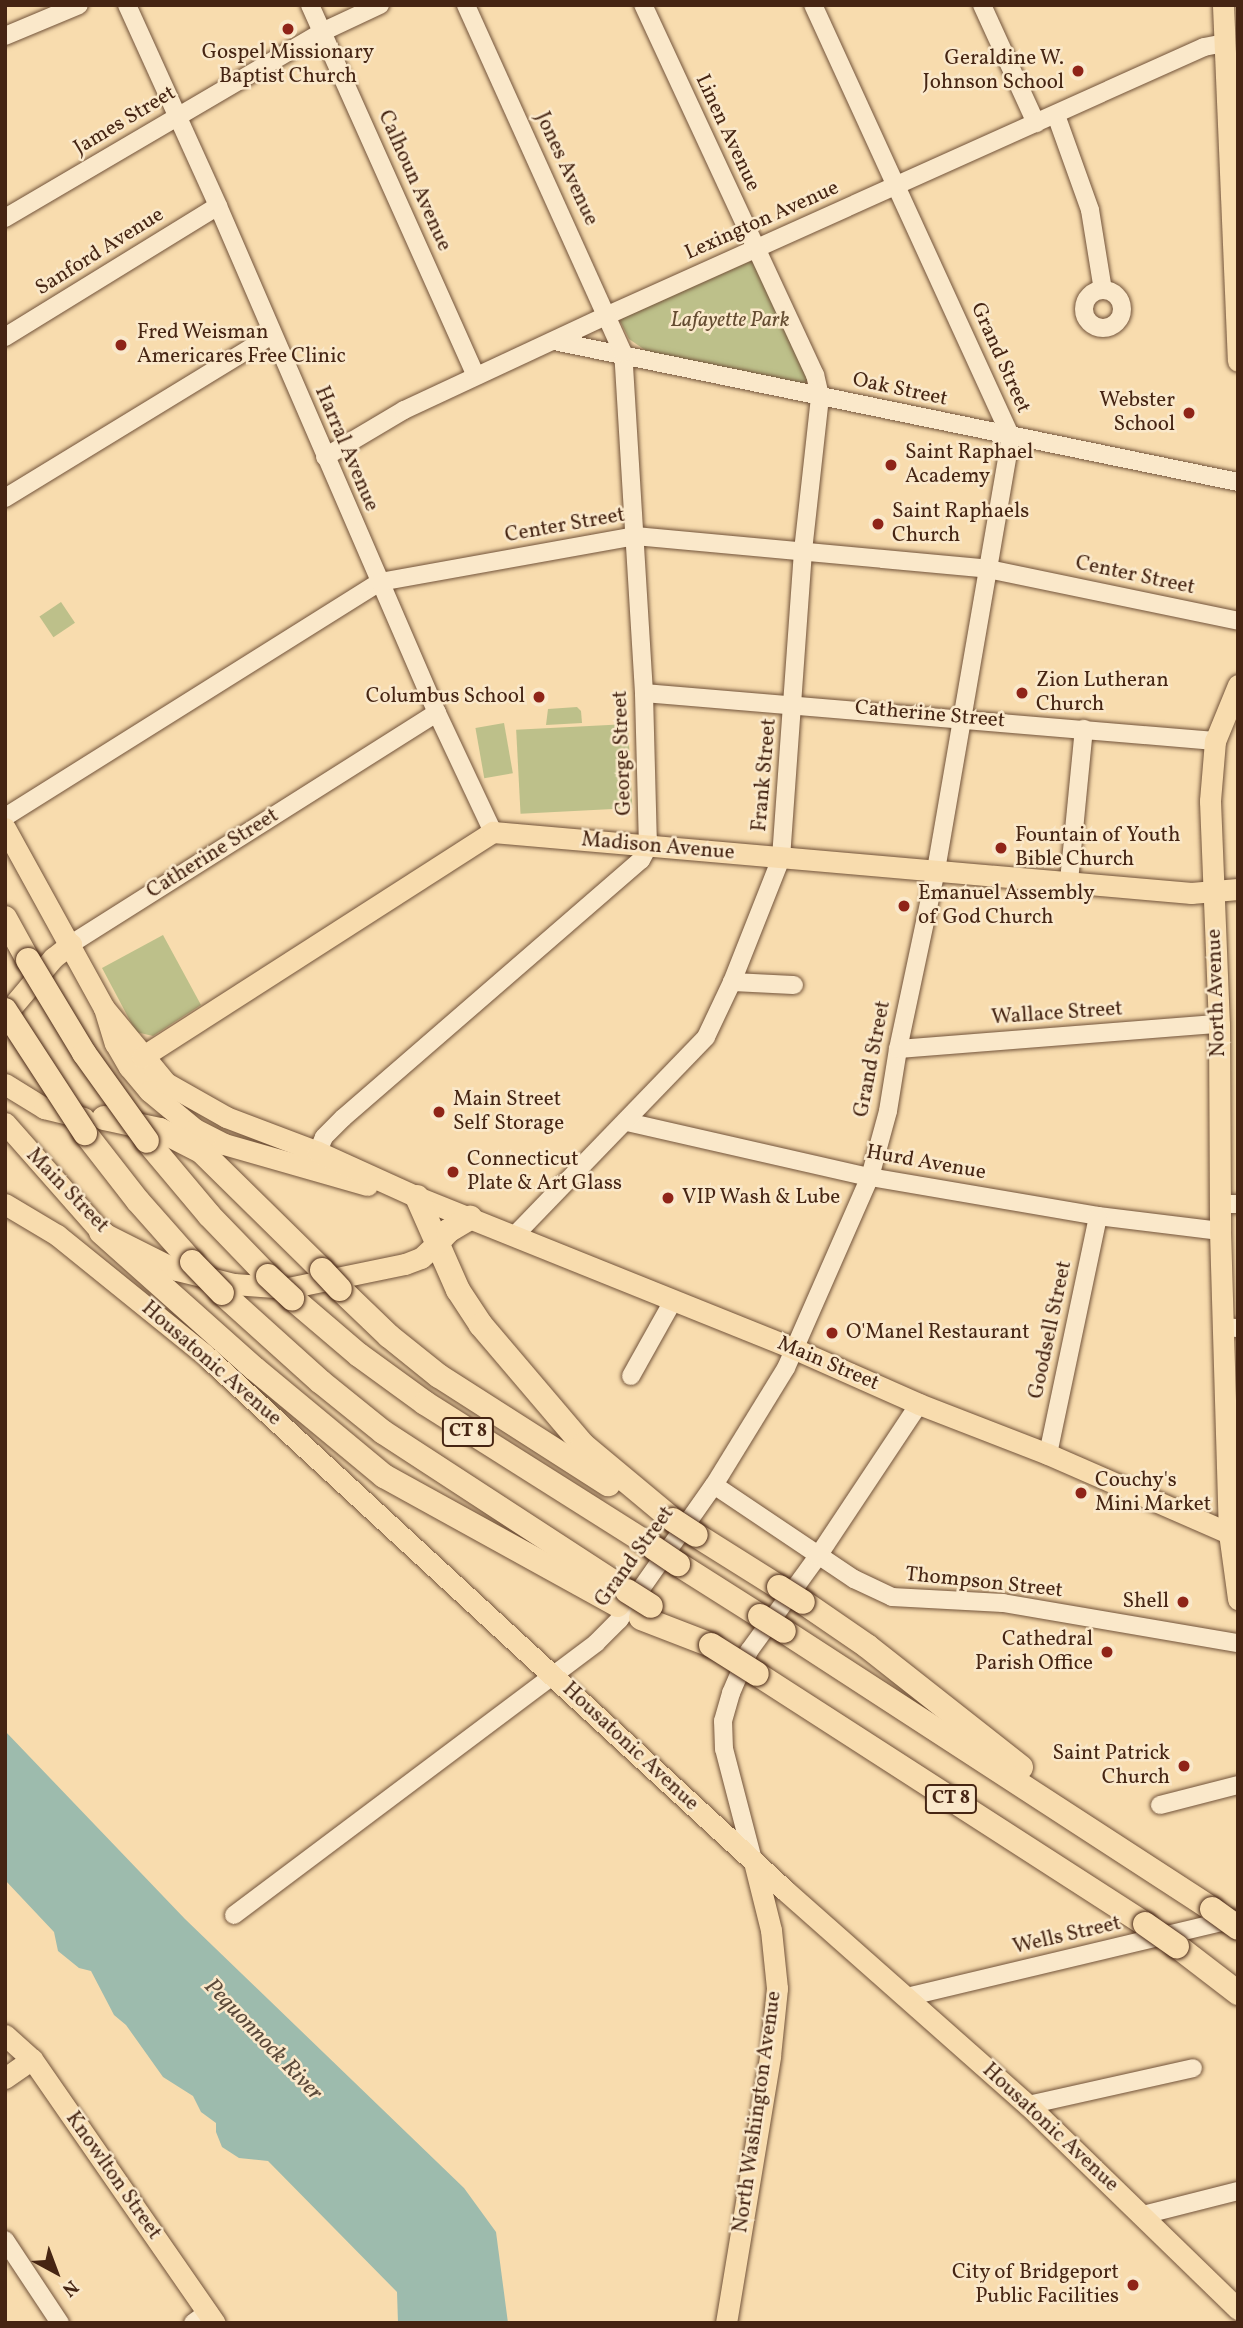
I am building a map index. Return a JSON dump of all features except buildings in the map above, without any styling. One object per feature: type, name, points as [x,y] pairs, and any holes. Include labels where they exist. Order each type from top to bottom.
[{"type":"highway","name":"CT 8","points":[[5,918],[84,1054],[147,1141],[209,1215],[268,1276],[359,1355],[425,1403],[1119,1846],[1238,1928]]},
{"type":"highway","name":"CT 8","points":[[5,1012],[94,1126],[132,1194],[192,1262],[222,1293],[321,1382],[383,1432],[622,1598],[711,1645],[757,1674],[1145,1924],[1238,1993]]},
{"type":"highway","points":[[94,1126],[160,1130],[201,1151],[389,1336],[439,1376],[803,1602],[867,1646],[1119,1846]]},
{"type":"highway","points":[[416,1196],[473,1314],[594,1456],[673,1520]]},
{"type":"highway","points":[[437,1243],[448,1231],[470,1218]]},
{"type":"highway","points":[[101,1232],[255,1369],[384,1476],[622,1598]]},
{"type":"main road","points":[[1223,5],[1238,360]]},
{"type":"main road","name":"North Avenue","points":[[1238,685],[1215,741],[1210,800],[1229,1204],[1220,1231],[1230,1327],[1233,1535],[1238,1599]]},
{"type":"main road","points":[[5,828],[136,1062],[493,832]]},
{"type":"main road","name":"Madison Avenue","points":[[493,832],[1214,893],[1238,890]]},
{"type":"main road","name":"Catherine Street","points":[[5,1012],[53,958],[71,944]]},
{"type":"main road","name":"Main Street","points":[[136,1062],[149,1091],[195,1129],[224,1144],[314,1161]]},
{"type":"main road","name":"Main Street","points":[[136,1062],[166,1083],[226,1117],[314,1161],[416,1196],[515,1235],[795,1349],[919,1404],[1048,1454],[1233,1535]]},
{"type":"main road","name":"Main Street","points":[[5,1084],[44,1108],[78,1118],[94,1126],[178,1114],[226,1117]]},
{"type":"main road","name":"Main Street","points":[[9,1131],[101,1232],[177,1270],[234,1284],[288,1288],[405,1264],[426,1255],[437,1243]]},
{"type":"main road","name":"Housatonic Avenue","points":[[5,1205],[57,1236],[205,1355],[753,1860],[1028,2105],[1238,2309]]},
{"type":"main road","name":"North Washington Avenue","points":[[726,2323],[770,2056],[776,1987],[771,1930],[761,1882],[753,1860]]},
{"type":"main road","name":"Knowlton Street","points":[[5,2035],[32,2059],[205,2319]]},
{"type":"main road","points":[[5,2078],[32,2059]]},
{"type":"street","points":[[5,36],[79,5]]},
{"type":"street","name":"Harral Avenue","points":[[127,5],[218,206],[437,713],[493,832]]},
{"type":"street","name":"Calhoun Avenue","points":[[310,5],[476,376]]},
{"type":"street","name":"James Street","points":[[5,218],[323,32],[380,5]]},
{"type":"street","name":"Jones Avenue","points":[[466,5],[623,353]]},
{"type":"street","name":"Linen Avenue","points":[[643,5],[815,375],[820,396]]},
{"type":"street","name":"Grand Street","points":[[234,1915],[552,1675],[620,1620],[714,1485],[795,1349],[870,1177],[888,1111],[898,1049],[936,870],[1011,437],[898,185],[813,5]]},
{"type":"street","points":[[982,5],[1036,123]]},
{"type":"street","name":"Lexington Avenue","points":[[325,457],[404,410],[608,315],[1204,47],[1225,43]]},
{"type":"street","points":[[1056,115],[1090,210],[1103,290]]},
{"type":"street","name":"Sanford Avenue","points":[[5,337],[218,206]]},
{"type":"street","points":[[5,498],[272,335]]},
{"type":"street","name":"Oak Street","points":[[554,341],[623,353],[1011,437],[1238,482]]},
{"type":"street","name":"George Street","points":[[623,353],[644,693],[648,847]]},
{"type":"street","name":"Frank Street","points":[[515,1235],[701,1044],[732,982],[781,858],[803,551],[820,396]]},
{"type":"street","name":"Center Street","points":[[5,817],[380,582],[635,536],[988,569],[1238,621]]},
{"type":"street","name":"Catherine Street","points":[[644,693],[794,703],[1215,741]]},
{"type":"street","name":"Catherine Street","points":[[71,944],[437,713]]},
{"type":"street","points":[[1069,881],[1084,729]]},
{"type":"street","points":[[314,1161],[324,1137],[343,1118],[641,860],[648,847]]},
{"type":"street","points":[[732,982],[794,985]]},
{"type":"street","name":"Wallace Street","points":[[898,1049],[1219,1024]]},
{"type":"street","name":"Hurd Avenue","points":[[627,1122],[870,1177],[1098,1216],[1220,1231]]},
{"type":"street","name":"Goodsell Street","points":[[1048,1454],[1098,1216]]},
{"type":"street","points":[[631,1376],[673,1301]]},
{"type":"street","name":"North Washington Avenue","points":[[753,1860],[724,1749],[723,1721],[749,1651],[818,1556],[919,1404]]},
{"type":"street","name":"Thompson Street","points":[[714,1485],[854,1579],[892,1597],[1003,1604],[1238,1643]]},
{"type":"street","points":[[1160,1805],[1238,1785]]},
{"type":"street","name":"Wells Street","points":[[907,1997],[1238,1919]]},
{"type":"street","points":[[1028,2105],[1193,2068]]},
{"type":"street","points":[[1143,2215],[1238,2191]]},
{"type":"street","points":[[5,2240],[60,2323]]},
{"type":"green space","name":"Lafayette Park","points":[[753,260],[808,380],[804,384],[648,352],[629,339],[620,321],[623,318]]},
{"type":"green space","points":[[61,602],[75,623],[53,637],[39,617]]},
{"type":"green space","points":[[577,707],[581,711],[582,723],[546,725],[548,709]]},
{"type":"green space","points":[[504,723],[513,773],[484,778],[475,728]]},
{"type":"green space","points":[[628,724],[632,808],[521,814],[516,730]]},
{"type":"green space","points":[[163,935],[201,1005],[153,1036],[136,1032],[102,968]]},
{"type":"water","name":"Pequonnock River","points":[[5,1731],[185,1919],[464,2188],[496,2232],[508,2323],[398,2323],[397,2292],[268,2161],[239,2158],[222,2147],[216,2132],[216,2123],[201,2112],[193,2096],[163,2077],[126,2025],[114,2015],[91,1971],[79,1968],[58,1951],[54,1932],[5,1880]]},
{"type":"place","name":"Gospel Missionary Baptist Church","points":[[288,29]]},
{"type":"place","name":"Geraldine W. Johnson School","points":[[1078,71]]},
{"type":"place","name":"Fred Weisman Americares Free Clinic","points":[[121,345]]},
{"type":"place","name":"Webster School","points":[[1189,413]]},
{"type":"place","name":"Saint Raphael Academy","points":[[891,465]]},
{"type":"place","name":"Saint Raphaels Church","points":[[878,524]]},
{"type":"place","name":"Zion Lutheran Church","points":[[1022,693]]},
{"type":"place","name":"Columbus School","points":[[539,697]]},
{"type":"place","name":"Fountain of Youth Bible Church","points":[[1001,848]]},
{"type":"place","name":"Emanuel Assembly of God Church","points":[[904,906]]},
{"type":"place","name":"Main Street Self Storage","points":[[439,1112]]},
{"type":"place","name":"Connecticut Plate & Art Glass","points":[[453,1172]]},
{"type":"place","name":"VIP Wash & Lube","points":[[668,1198]]},
{"type":"place","name":"O'Manel Restaurant","points":[[832,1333]]},
{"type":"place","name":"Couchy's Mini Market","points":[[1081,1493]]},
{"type":"place","name":"Shell","points":[[1183,1602]]},
{"type":"place","name":"Cathedral Parish Office","points":[[1107,1652]]},
{"type":"place","name":"Saint Patrick Church","points":[[1184,1766]]},
{"type":"place","name":"City of Bridgeport Public Facilities","points":[[1133,2285]]}]
